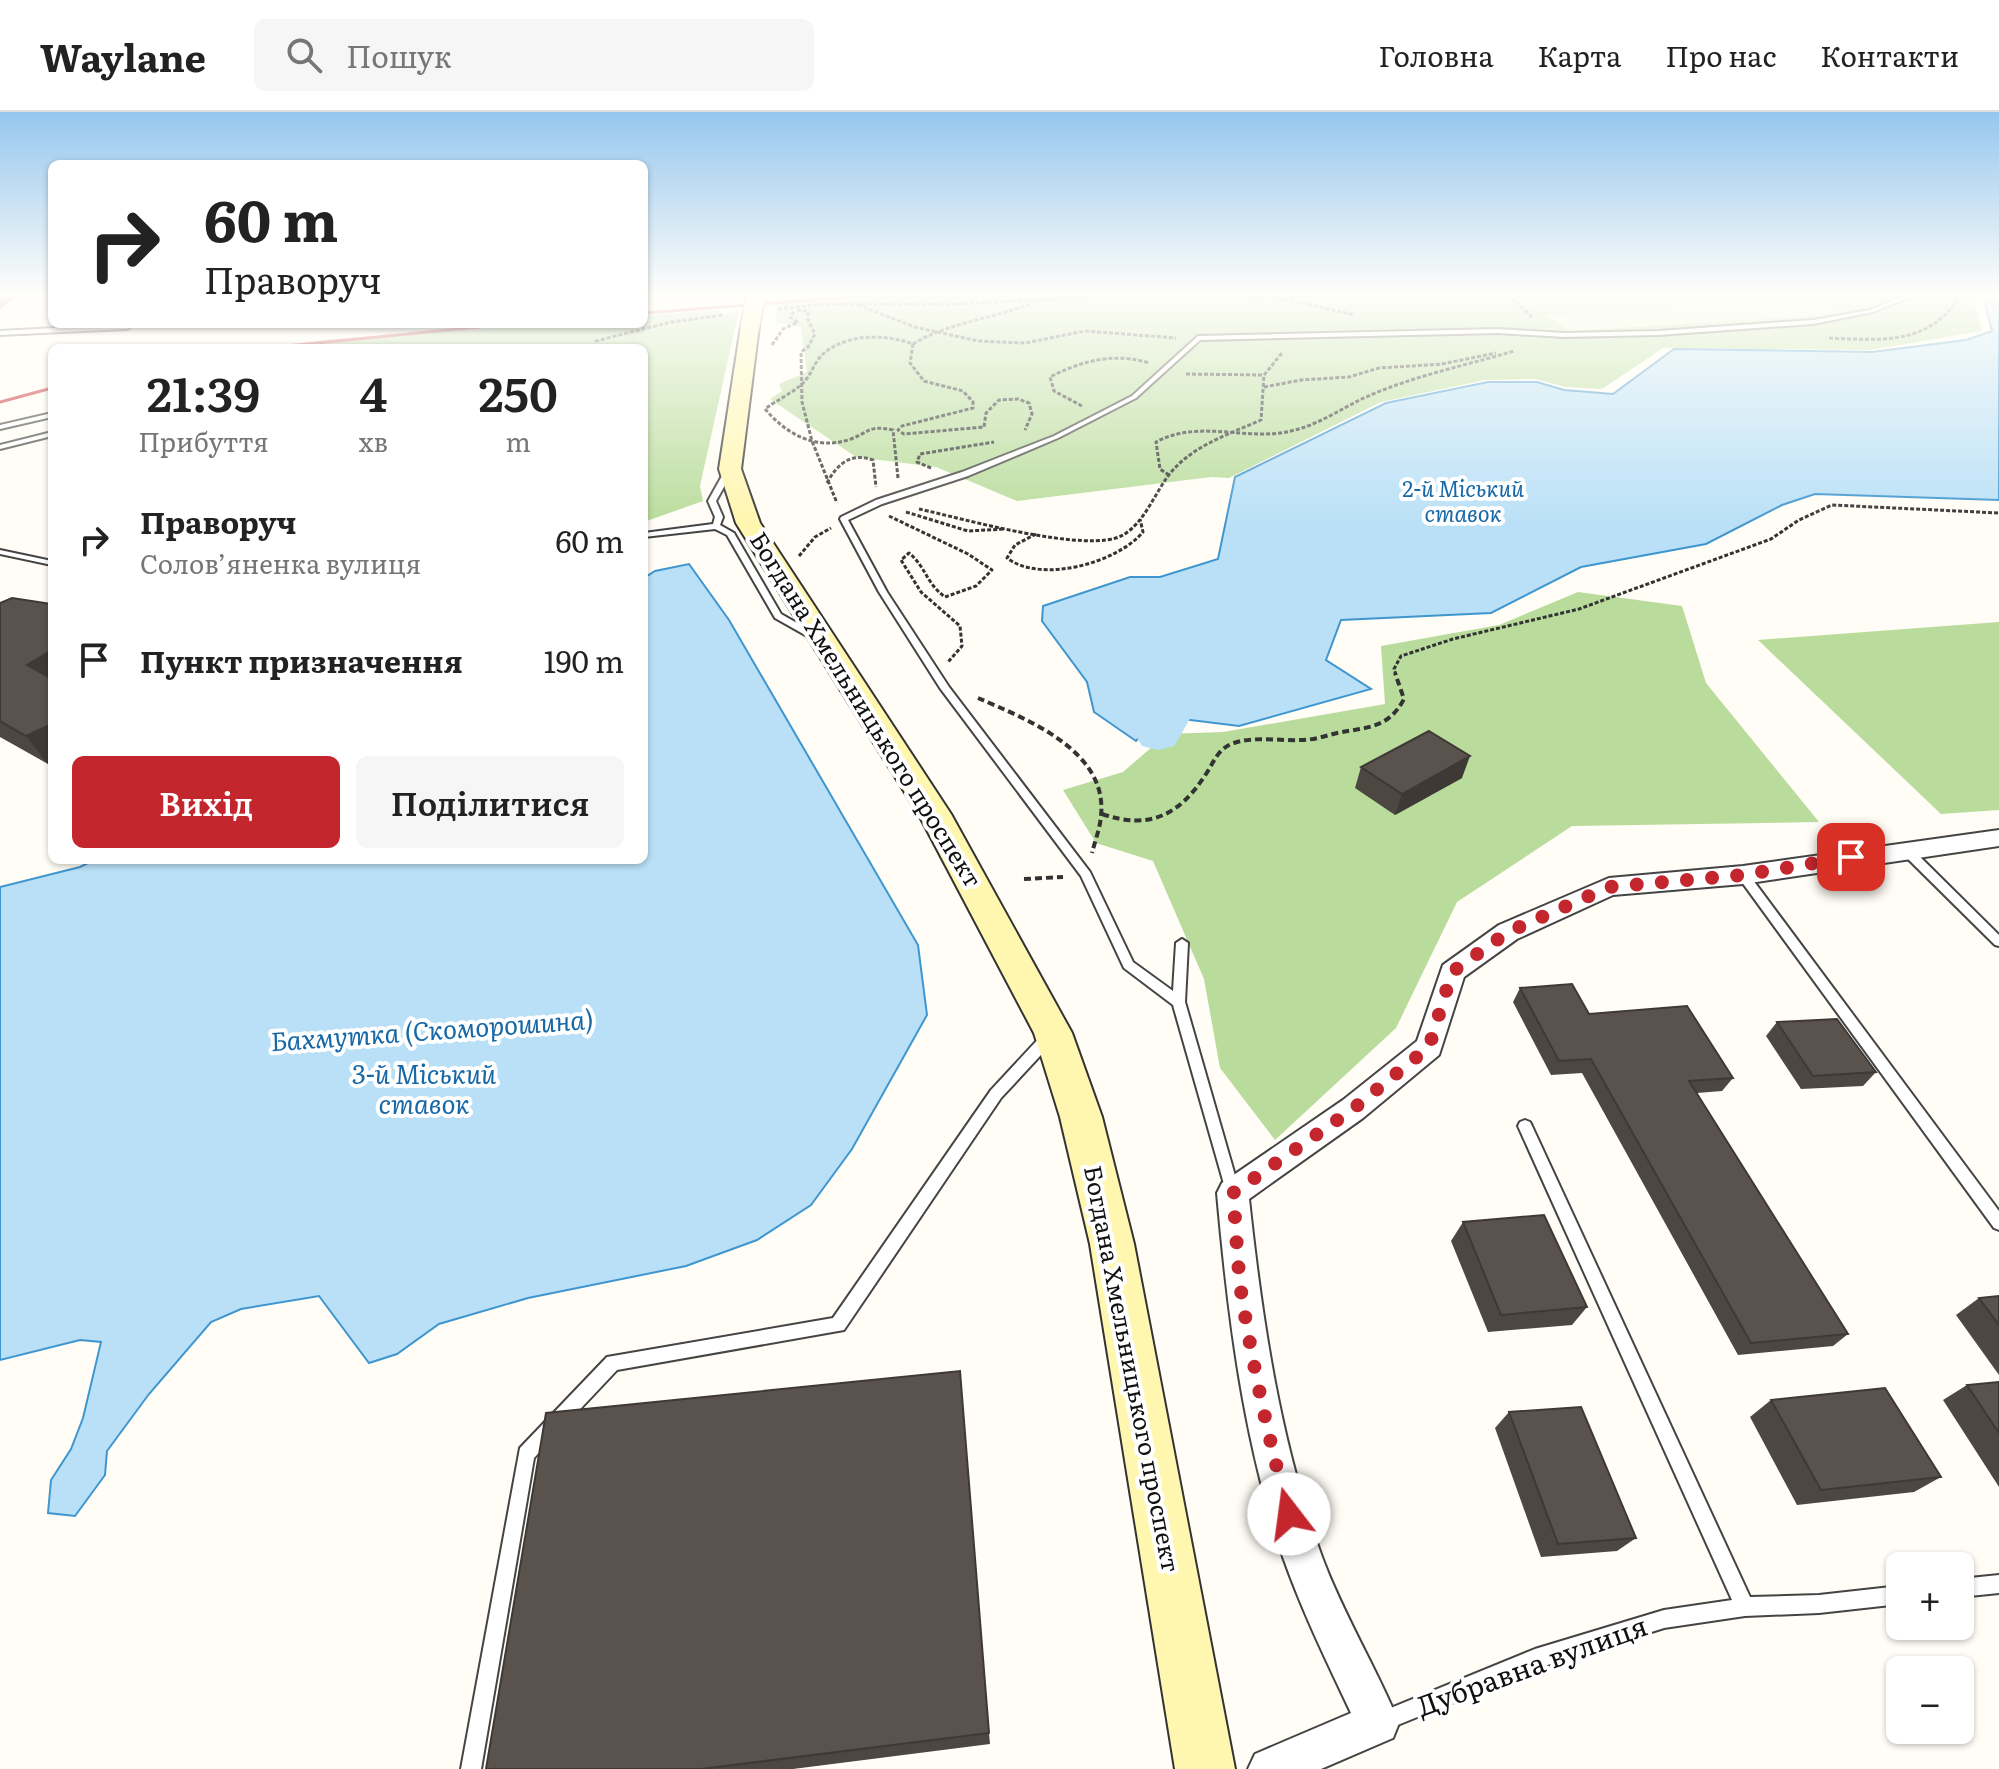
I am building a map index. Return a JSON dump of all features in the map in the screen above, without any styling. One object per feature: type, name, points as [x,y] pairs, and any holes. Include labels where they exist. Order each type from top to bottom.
[{"type":"main road","name":"Богдана Хмельницького проспект","points":[[744,371],[730,469],[753,533],[935,814],[1053,1033],[1081,1117],[1112,1244],[1205,1769]]},
{"type":"street","points":[[1378,1723],[1296,1536],[1281,1483],[1259,1393],[1241,1289],[1233,1193],[1353,1109],[1429,1047],[1452,972],[1508,932],[1609,887],[1743,875],[1905,849],[1999,838]]},
{"type":"street","name":"Дубравна вулиця","points":[[1270,1769],[1378,1723]]},
{"type":"lane","points":[[1162,371],[1134,397],[1056,437],[984,466],[879,502],[844,519],[883,592],[945,688],[1086,875],[1128,965],[1179,1002]]},
{"type":"lane","points":[[0,427],[48,416]]},
{"type":"lane","points":[[0,447],[48,435]]},
{"type":"lane","points":[[716,526],[719,517],[712,501],[730,469]]},
{"type":"lane","points":[[648,534],[716,526],[730,533],[778,616],[821,641]]},
{"type":"lane","points":[[0,552],[48,562]]},
{"type":"lane","points":[[1905,849],[1999,942]]},
{"type":"lane","points":[[1743,875],[1999,1223]]},
{"type":"lane","points":[[1182,943],[1179,1002],[1233,1193]]},
{"type":"lane","points":[[471,1769],[526,1454],[613,1363],[838,1325],[996,1094],[1053,1033]]},
{"type":"lane","points":[[1525,1126],[1745,1607]]},
{"type":"lane","points":[[1974,1587],[1999,1584]]},
{"type":"lane","name":"Дубравна вулиця","points":[[1378,1723],[1535,1659],[1664,1619],[1745,1607],[1819,1604],[1886,1597]]},
{"type":"path","points":[[799,556],[815,537],[844,519],[812,441],[802,402],[803,371]]},
{"type":"path","points":[[765,409],[804,384],[811,371]]},
{"type":"path","points":[[916,371],[924,381],[970,395],[973,408],[902,426],[898,430],[904,434],[984,427],[986,413],[999,400],[1018,399],[1029,403],[1032,414],[1029,427],[1019,435]]},
{"type":"path","points":[[879,502],[969,517],[1037,534],[1093,542],[1123,535],[1140,519],[1169,475],[1194,450],[1261,420],[1267,371]]},
{"type":"path","points":[[1264,387],[1301,380],[1349,377],[1368,371]]},
{"type":"path","points":[[1169,475],[1160,469],[1156,442],[1169,433],[1199,429],[1274,435],[1309,429],[1372,394],[1446,371]]},
{"type":"path","points":[[767,396],[765,409],[778,425],[803,440],[833,444],[850,440],[875,426],[893,430],[900,490],[879,502]]},
{"type":"path","points":[[984,466],[930,468],[917,462],[920,454],[1006,439]]},
{"type":"path","points":[[827,483],[833,469],[851,457],[864,455],[873,460],[882,512],[904,526],[977,557],[992,570],[976,586],[945,597],[930,586],[917,557],[909,553],[903,556],[901,560],[921,592],[960,626],[962,646],[936,673]]},
{"type":"path","points":[[879,502],[960,529],[989,532],[1007,528]]},
{"type":"path","points":[[1102,814],[1117,821],[1141,825],[1165,815],[1192,794],[1224,748],[1235,744],[1246,741],[1313,740],[1342,732],[1370,730],[1397,716],[1404,699],[1394,669],[1401,656],[1453,639],[1579,609],[1771,539],[1799,520],[1832,505],[1999,513]]},
{"type":"path","points":[[1037,534],[1015,545],[1007,558],[1021,567],[1055,568],[1120,554],[1138,541],[1143,532],[1140,519]]},
{"type":"path","points":[[945,688],[1029,720],[1073,749],[1094,775],[1102,814],[1086,875],[1024,879]]},
{"type":"green space","points":[[648,371],[725,371],[700,486],[703,501],[648,521]]},
{"type":"green space","points":[[1628,371],[1602,389],[1566,387],[1535,379],[1485,380],[1381,402],[1229,478],[1211,477],[1017,501],[936,467],[856,457],[770,399],[782,391],[779,384],[807,372]]},
{"type":"green space","points":[[1578,592],[1682,606],[1706,683],[1819,822],[1572,826],[1457,902],[1396,1028],[1275,1140],[1220,1068],[1204,979],[1153,861],[1096,843],[1063,790],[1123,772],[1167,734],[1223,732],[1385,704],[1381,646],[1499,625]]},
{"type":"green space","points":[[1999,622],[1999,810],[1941,814],[1758,640]]},
{"type":"water","name":"2-й Міський ставок","points":[[1644,371],[1999,371],[1999,500],[1815,494],[1782,505],[1706,544],[1581,567],[1491,613],[1341,620],[1326,660],[1371,689],[1239,726],[1158,716],[1136,741],[1094,712],[1087,682],[1042,621],[1043,606],[1130,577],[1160,577],[1218,559],[1235,477],[1386,403],[1488,382],[1537,382],[1564,390],[1613,394]]},
{"type":"water","name":"3-й Міський ставок","points":[[689,564],[729,620],[918,945],[927,1015],[852,1149],[811,1205],[757,1240],[686,1266],[528,1298],[439,1324],[397,1354],[369,1363],[319,1296],[241,1309],[211,1322],[149,1394],[107,1451],[105,1475],[75,1516],[48,1513],[51,1480],[71,1449],[83,1418],[101,1342],[80,1340],[0,1360],[0,887],[86,864],[648,864],[648,575],[655,571]]},
{"type":"building","points":[[12,598],[48,603],[48,652],[27,665],[48,677],[48,726],[26,736],[0,721],[0,603]]},
{"type":"building","points":[[1429,731],[1470,756],[1402,794],[1361,767]]},
{"type":"building","points":[[1572,984],[1589,1014],[1687,1006],[1733,1078],[1689,1081],[1848,1334],[1751,1343],[1591,1059],[1559,1061],[1520,988]]},
{"type":"building","points":[[1837,1019],[1876,1072],[1813,1076],[1777,1022]]},
{"type":"building","points":[[1544,1215],[1587,1307],[1501,1315],[1463,1222]]},
{"type":"building","points":[[1999,1296],[1999,1325],[1979,1298]]},
{"type":"building","points":[[960,1371],[989,1733],[701,1769],[486,1769],[546,1413]]},
{"type":"building","points":[[1999,1382],[1999,1433],[1967,1385]]},
{"type":"building","points":[[1885,1388],[1941,1477],[1821,1490],[1771,1400]]},
{"type":"building","points":[[1581,1407],[1636,1538],[1558,1544],[1509,1412]]},
{"type":"waterway","name":"Бахмутка (Скоморошина)","points":[[1158,736],[1206,654]]},
{"type":"railway","points":[[0,402],[48,389]]},
{"type":"route","points":[[1289,1514],[1259,1393],[1241,1289],[1233,1193],[1353,1109],[1429,1047],[1452,972],[1508,932],[1609,887],[1743,875],[1851,857]]}]
